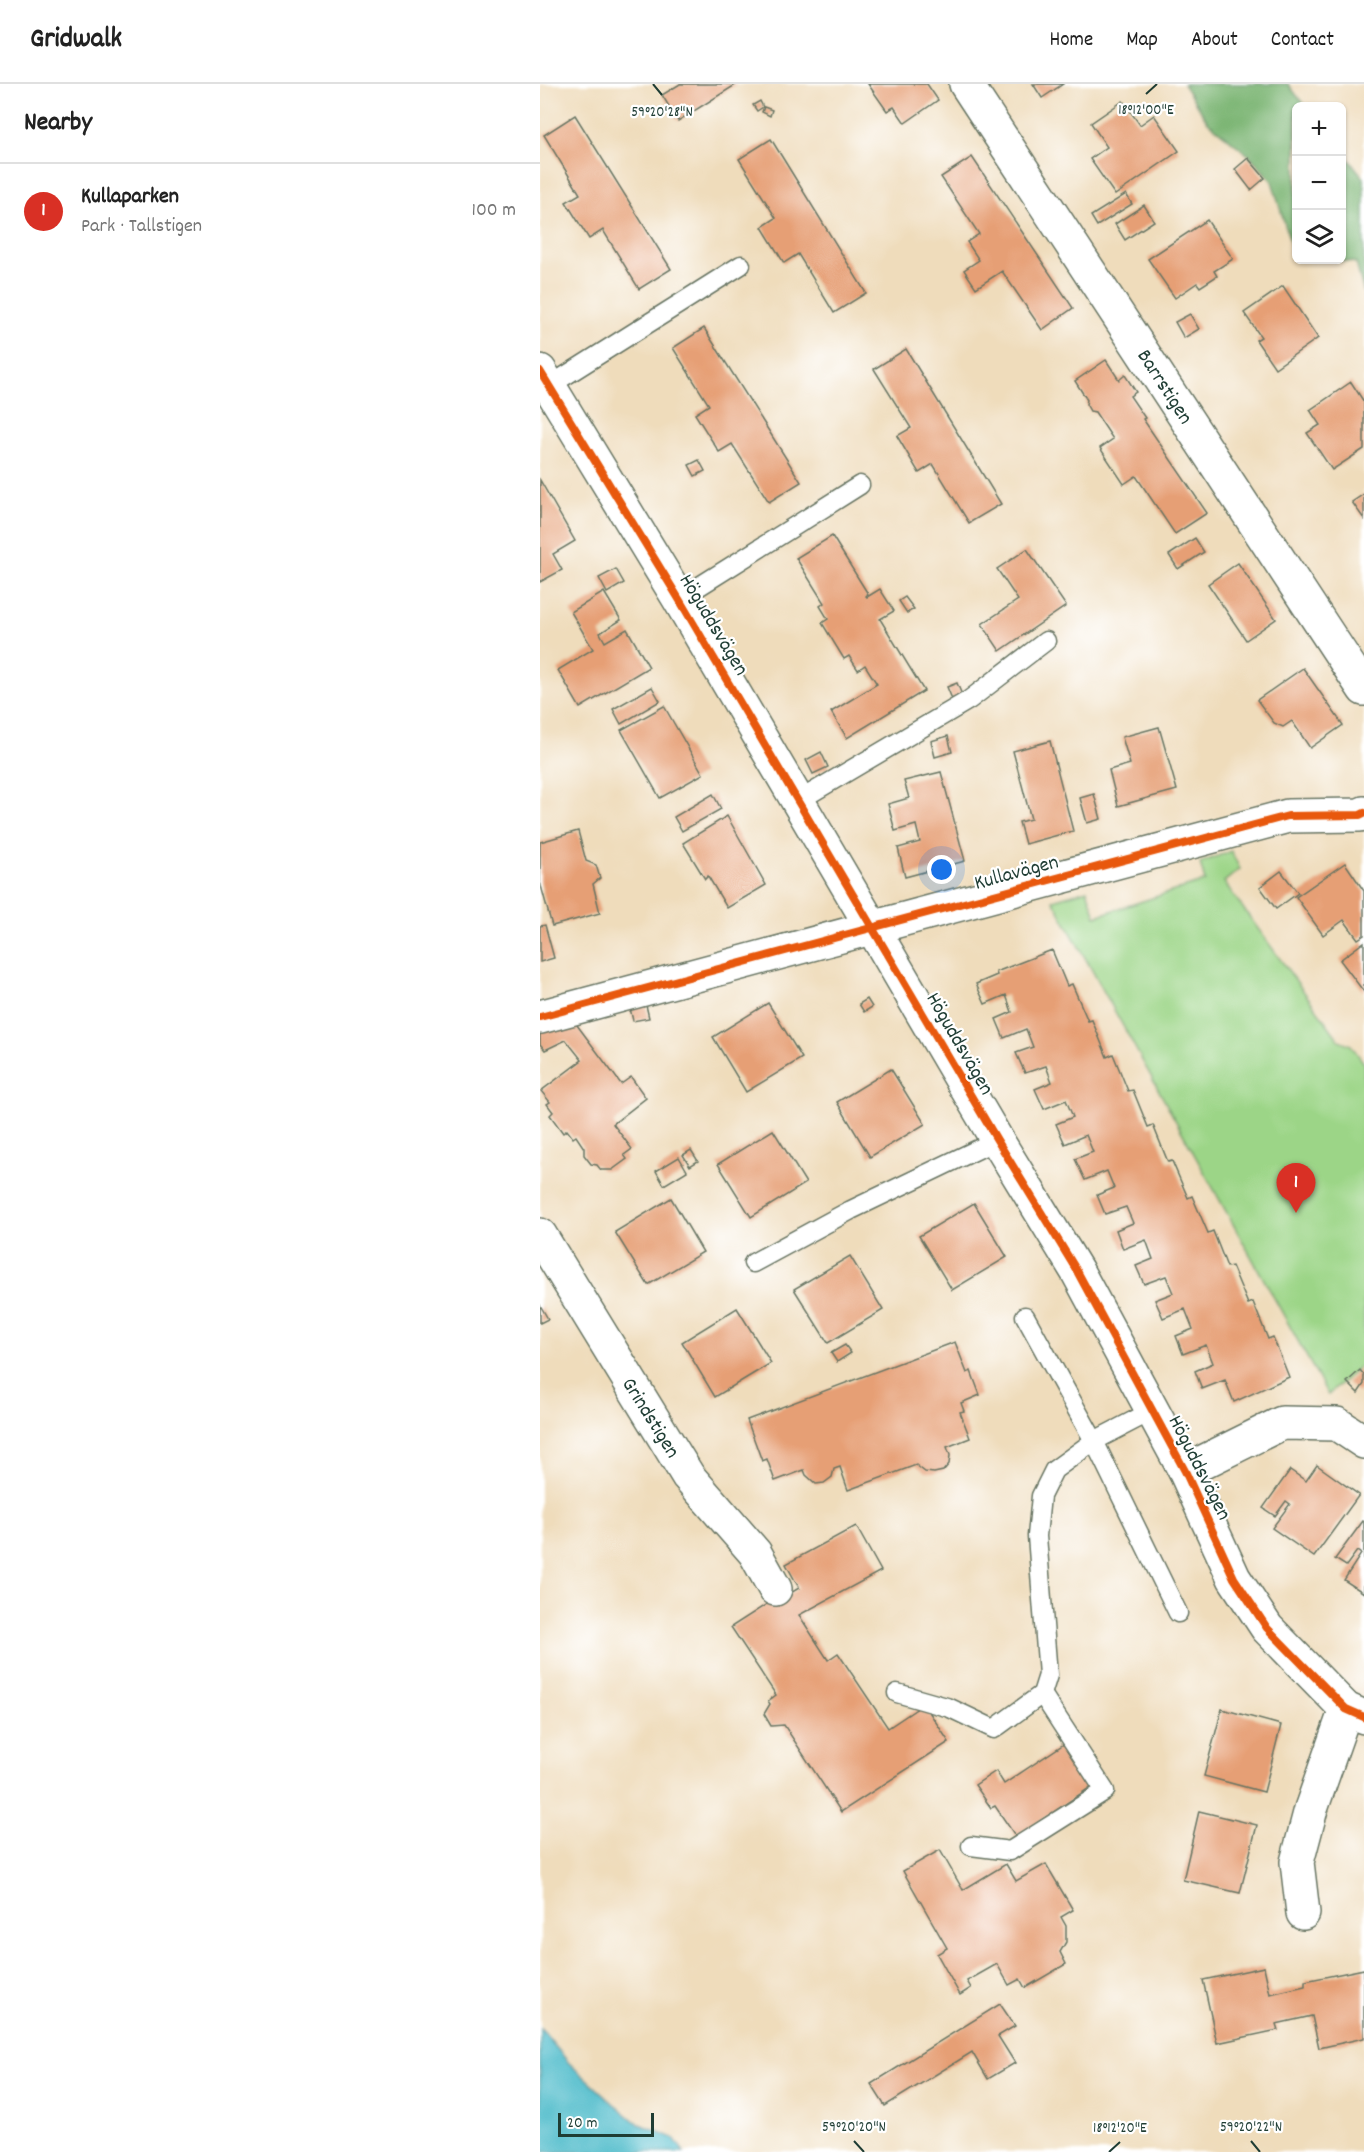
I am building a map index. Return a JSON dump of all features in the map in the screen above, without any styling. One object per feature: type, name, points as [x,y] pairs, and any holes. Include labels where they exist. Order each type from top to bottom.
[{"type":"street","name":"Barrstigen","points":[[966,84],[1364,689]]},
{"type":"street","name":"Höguddsvägen","points":[[544,378],[679,599],[997,1140],[1077,1271],[1185,1471],[1234,1578],[1267,1628],[1355,1713],[1311,1809],[1297,1862],[1303,1912]]},
{"type":"street","name":"Kullavägen","points":[[540,1017],[1288,816],[1360,815],[1364,813]]},
{"type":"street","name":"Grindstigen","points":[[540,1235],[688,1476],[755,1552],[775,1590]]},
{"type":"street","points":[[1185,1471],[1282,1423],[1337,1424],[1364,1442]]},
{"type":"lane","points":[[544,378],[741,265]]},
{"type":"lane","points":[[679,599],[860,485]]},
{"type":"lane","points":[[798,801],[969,700],[1046,640]]},
{"type":"lane","points":[[753,1263],[851,1210],[997,1140]]},
{"type":"lane","points":[[1025,1316],[1094,1441],[1178,1613]]},
{"type":"lane","points":[[897,1693],[950,1708],[994,1729],[1042,1694],[1048,1675],[1037,1536],[1041,1496],[1054,1470],[1094,1441],[1152,1411]]},
{"type":"lane","points":[[971,1846],[1010,1851],[1105,1791],[1042,1694]]},
{"type":"green space","points":[[1183,84],[1288,84],[1302,102],[1292,102],[1292,249],[1272,181],[1251,157],[1208,122]]},
{"type":"green space","points":[[1346,156],[1364,178],[1364,293],[1356,263],[1346,262]]},
{"type":"green space","points":[[1231,851],[1240,869],[1224,882],[1339,1040],[1351,1045],[1364,1063],[1364,1363],[1328,1395],[1053,900],[1087,890],[1096,916],[1205,881],[1200,863]]},
{"type":"water","points":[[540,2028],[569,2063],[613,2103],[637,2123],[674,2138],[684,2152],[540,2152]]},
{"type":"building","points":[[680,84],[737,84],[678,121],[662,95]]},
{"type":"building","points":[[868,84],[927,84],[938,100],[905,123],[894,107],[887,111]]},
{"type":"building","points":[[1033,84],[1063,84],[1042,98]]},
{"type":"building","points":[[760,101],[763,107],[757,111],[753,105]]},
{"type":"building","points":[[1123,101],[1140,125],[1154,115],[1179,151],[1115,195],[1090,159],[1107,147],[1091,123]]},
{"type":"building","points":[[764,107],[772,110],[770,116],[762,112]]},
{"type":"building","points":[[575,115],[671,269],[639,289],[603,230],[589,239],[566,202],[580,194],[544,135]]},
{"type":"building","points":[[771,139],[866,293],[834,313],[798,254],[784,263],[762,227],[776,218],[739,159]]},
{"type":"building","points":[[972,157],[1073,308],[1042,330],[1002,271],[976,288],[964,270],[979,260],[967,242],[979,234],[941,177]]},
{"type":"building","points":[[1248,158],[1265,178],[1251,190],[1235,169]]},
{"type":"building","points":[[1126,194],[1132,204],[1097,226],[1091,216]]},
{"type":"building","points":[[1144,205],[1154,221],[1125,240],[1115,224]]},
{"type":"building","points":[[1207,220],[1233,259],[1214,271],[1217,276],[1200,287],[1197,283],[1175,298],[1148,259]]},
{"type":"building","points":[[1283,286],[1318,338],[1275,368],[1256,340],[1261,337],[1244,313]]},
{"type":"building","points":[[1190,314],[1199,329],[1184,338],[1175,322]]},
{"type":"building","points":[[704,328],[801,482],[769,502],[732,444],[719,452],[695,414],[709,405],[673,348]]},
{"type":"building","points":[[906,349],[1001,504],[969,523],[933,464],[919,473],[897,436],[911,428],[874,369]]},
{"type":"building","points":[[1106,360],[1119,380],[1125,375],[1136,392],[1130,396],[1145,418],[1143,419],[1207,513],[1175,534],[1136,476],[1124,484],[1100,448],[1113,439],[1095,412],[1090,411],[1086,404],[1087,400],[1075,381]]},
{"type":"building","points":[[1351,382],[1364,402],[1364,449],[1332,470],[1307,433],[1320,425],[1310,410]]},
{"type":"building","points":[[699,460],[705,471],[695,476],[689,465]]},
{"type":"building","points":[[540,480],[575,541],[553,554],[562,570],[540,582]]},
{"type":"building","points":[[1364,494],[1364,519],[1352,502]]},
{"type":"building","points":[[832,536],[868,594],[866,596],[880,589],[894,611],[880,619],[924,691],[847,738],[831,712],[877,684],[865,665],[858,670],[849,656],[844,659],[822,623],[828,619],[820,606],[824,603],[796,558]]},
{"type":"building","points":[[1195,538],[1204,552],[1178,569],[1169,555]]},
{"type":"building","points":[[1027,549],[1066,606],[1000,651],[982,624],[1018,600],[997,569]]},
{"type":"building","points":[[1238,563],[1276,619],[1246,640],[1208,584]]},
{"type":"building","points":[[616,569],[624,583],[607,593],[599,578]]},
{"type":"building","points":[[604,592],[621,620],[600,633],[605,642],[627,629],[649,667],[580,708],[558,670],[593,649],[571,612]]},
{"type":"building","points":[[905,597],[914,609],[907,613],[899,601]]},
{"type":"building","points":[[1303,668],[1343,725],[1310,748],[1292,721],[1283,727],[1274,723],[1257,700]]},
{"type":"building","points":[[957,683],[962,695],[952,699],[947,687]]},
{"type":"building","points":[[652,687],[660,701],[621,724],[613,709]]},
{"type":"building","points":[[664,706],[703,774],[660,798],[621,730]]},
{"type":"building","points":[[1159,727],[1177,790],[1118,806],[1109,770],[1130,764],[1122,737]]},
{"type":"building","points":[[948,736],[952,752],[935,757],[931,741]]},
{"type":"building","points":[[1050,741],[1073,831],[1025,844],[1019,822],[1031,819],[1013,751]]},
{"type":"building","points":[[821,752],[828,767],[813,774],[806,760]]},
{"type":"building","points":[[941,772],[965,861],[905,877],[898,848],[920,842],[916,825],[895,831],[888,804],[909,798],[904,781]]},
{"type":"building","points":[[713,794],[721,809],[682,831],[674,817]]},
{"type":"building","points":[[1094,794],[1101,819],[1087,823],[1080,798]]},
{"type":"building","points":[[727,816],[766,885],[727,908],[708,876],[705,879],[683,843]]},
{"type":"building","points":[[578,831],[586,861],[596,865],[600,878],[593,884],[600,913],[552,926],[540,882],[540,842]]},
{"type":"building","points":[[1345,863],[1364,891],[1364,935],[1358,939],[1344,920],[1323,935],[1296,897]]},
{"type":"building","points":[[1281,871],[1298,893],[1276,909],[1260,887]]},
{"type":"building","points":[[545,925],[554,958],[540,962],[540,926]]},
{"type":"building","points":[[1364,942],[1364,992],[1340,960]]},
{"type":"building","points":[[1052,950],[1067,986],[1072,984],[1088,1021],[1092,1020],[1107,1057],[1113,1054],[1128,1091],[1133,1090],[1148,1127],[1153,1125],[1168,1162],[1172,1161],[1188,1198],[1192,1196],[1208,1233],[1213,1231],[1227,1267],[1232,1266],[1248,1304],[1253,1302],[1268,1339],[1273,1337],[1289,1377],[1234,1402],[1225,1380],[1202,1389],[1195,1371],[1213,1363],[1206,1345],[1183,1354],[1176,1336],[1193,1329],[1185,1309],[1163,1318],[1155,1300],[1173,1293],[1166,1276],[1144,1284],[1136,1266],[1153,1259],[1146,1240],[1123,1249],[1116,1230],[1133,1223],[1126,1207],[1105,1214],[1097,1195],[1114,1188],[1107,1171],[1085,1180],[1075,1159],[1093,1152],[1086,1135],[1065,1144],[1056,1124],[1073,1117],[1066,1100],[1044,1109],[1035,1089],[1052,1082],[1046,1066],[1025,1073],[1016,1053],[1033,1047],[1026,1029],[1004,1038],[996,1019],[1012,1012],[1006,995],[985,1004],[976,984],[997,975],[996,972]]},
{"type":"building","points":[[867,999],[872,1007],[864,1012],[859,1004]]},
{"type":"building","points":[[768,1003],[802,1058],[746,1092],[713,1037]]},
{"type":"building","points":[[646,1005],[649,1018],[633,1021],[630,1008]]},
{"type":"building","points":[[571,1017],[621,1084],[631,1077],[646,1098],[613,1124],[632,1149],[624,1155],[627,1159],[612,1170],[601,1170],[597,1165],[591,1164],[584,1155],[584,1148],[576,1136],[573,1138],[567,1130],[563,1133],[550,1115],[553,1112],[547,1104],[550,1102],[541,1091],[582,1060],[566,1040],[545,1050],[540,1044],[540,1028]]},
{"type":"building","points":[[891,1069],[925,1124],[870,1157],[837,1102]]},
{"type":"building","points":[[773,1130],[806,1183],[751,1217],[718,1164]]},
{"type":"building","points":[[691,1150],[698,1161],[690,1166],[683,1155]]},
{"type":"building","points":[[679,1157],[687,1171],[664,1185],[656,1171]]},
{"type":"building","points":[[671,1198],[703,1252],[648,1285],[615,1232]]},
{"type":"building","points":[[974,1203],[1007,1257],[952,1290],[919,1236]]},
{"type":"building","points":[[850,1256],[883,1310],[828,1343],[794,1289]]},
{"type":"building","points":[[540,1305],[548,1319],[540,1323]]},
{"type":"building","points":[[737,1308],[771,1363],[715,1397],[682,1342]]},
{"type":"building","points":[[955,1342],[967,1373],[971,1371],[980,1395],[961,1403],[964,1411],[960,1412],[970,1438],[947,1447],[950,1455],[949,1464],[943,1471],[925,1472],[916,1465],[848,1490],[840,1467],[834,1469],[832,1477],[824,1483],[816,1484],[804,1470],[775,1481],[767,1459],[762,1461],[747,1420]]},
{"type":"building","points":[[845,1345],[851,1353],[837,1362],[831,1353]]},
{"type":"building","points":[[1360,1370],[1364,1375],[1364,1384],[1358,1393],[1347,1382]]},
{"type":"building","points":[[1317,1465],[1359,1495],[1314,1557],[1272,1528],[1290,1504],[1286,1501],[1275,1516],[1263,1508],[1290,1470],[1306,1481]]},
{"type":"building","points":[[1363,1521],[1364,1593],[1344,1580],[1361,1554],[1357,1551],[1346,1566],[1335,1559]]},
{"type":"building","points":[[856,1526],[881,1571],[799,1615],[828,1660],[838,1653],[888,1728],[924,1704],[949,1742],[841,1812],[784,1725],[771,1726],[764,1714],[770,1704],[768,1701],[776,1695],[731,1627],[784,1593],[786,1596],[799,1588],[786,1564]]},
{"type":"building","points":[[1222,1709],[1281,1725],[1264,1792],[1204,1776]]},
{"type":"building","points":[[1064,1744],[1092,1786],[1016,1837],[995,1806],[991,1808],[975,1785],[996,1771],[1004,1784]]},
{"type":"building","points":[[1199,1811],[1257,1825],[1240,1893],[1183,1880]]},
{"type":"building","points":[[940,1850],[963,1890],[1006,1864],[1016,1881],[1046,1864],[1073,1910],[1061,1917],[1066,1926],[1066,1942],[1060,1952],[1066,1964],[1025,1988],[1020,1979],[1009,1985],[997,1964],[967,1981],[971,1988],[960,1995],[937,1954],[947,1948],[903,1871]]},
{"type":"building","points":[[1264,1967],[1270,1994],[1305,1986],[1305,1981],[1364,1969],[1364,2038],[1319,2048],[1312,2016],[1276,2024],[1278,2030],[1217,2043],[1203,1980]]},
{"type":"building","points":[[1000,2004],[1015,2026],[998,2036],[1015,2063],[988,2079],[972,2052],[885,2106],[871,2084]]},
{"type":"cycle path","points":[[540,371],[679,599],[997,1140],[1077,1271],[1185,1471],[1234,1578],[1267,1628],[1346,1709],[1364,1717]]},
{"type":"cycle path","points":[[540,1017],[1288,816],[1360,815],[1364,813]]},
{"type":"place","name":"Kullaparken","points":[[1296,1213]]}]
